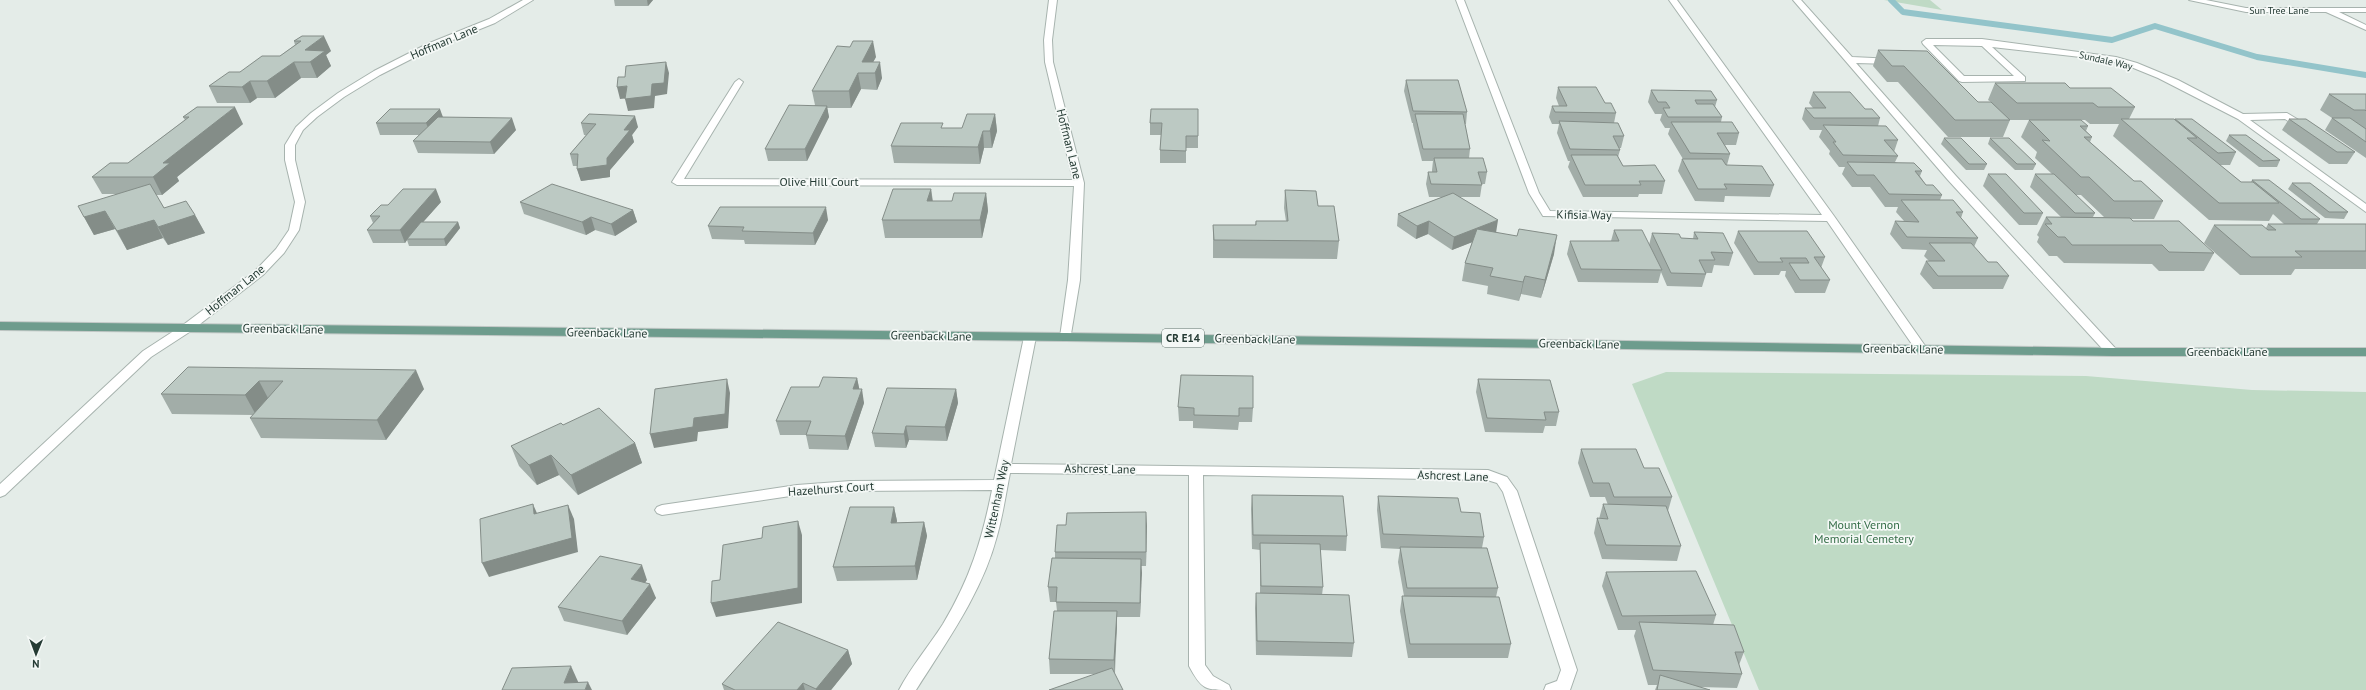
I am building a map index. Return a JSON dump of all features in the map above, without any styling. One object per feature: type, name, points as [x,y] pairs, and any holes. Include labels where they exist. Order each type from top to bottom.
[{"type":"main road","name":"Greenback Lane","points":[[0,326],[1066,337],[1922,350],[2366,352]]},
{"type":"street","name":"Hoffman Lane","points":[[0,492],[147,354],[187,328],[259,273],[280,251],[294,230],[300,202],[290,160],[290,145],[299,129],[341,95],[377,73],[430,46],[492,21],[529,0]]},
{"type":"street","name":"Hoffman Lane","points":[[1053,0],[1048,40],[1049,62],[1079,183],[1074,280],[1066,337]]},
{"type":"street","name":"Kifisia Way","points":[[1460,0],[1534,193],[1547,214],[1830,218]]},
{"type":"street","points":[[1673,0],[1830,218],[1922,350]]},
{"type":"street","points":[[1797,0],[1952,178],[2112,352]]},
{"type":"street","name":"Sun Tree Lane","points":[[2193,0],[2246,10],[2366,10]]},
{"type":"street","points":[[2326,10],[2366,28]]},
{"type":"street","name":"Sundale Way","points":[[1944,62],[1926,42],[1982,42],[2091,54],[2133,64],[2221,105],[2241,117],[2366,209]]},
{"type":"street","points":[[1928,61],[1944,62],[1962,79],[2022,79],[1982,42]]},
{"type":"street","points":[[1850,60],[1897,61]]},
{"type":"street","name":"Olive Hill Court","points":[[739,82],[677,182],[1079,183]]},
{"type":"street","points":[[2241,117],[2287,116],[2313,134]]},
{"type":"street","name":"Wittenham Way","points":[[907,690],[948,628],[970,589],[990,536],[1030,337]]},
{"type":"street","name":"Ashcrest Lane","points":[[1003,468],[1488,476],[1502,480],[1510,491],[1569,670],[1564,685],[1552,690]]},
{"type":"street","points":[[1196,471],[1197,666],[1207,681],[1224,690]]},
{"type":"street","name":"Hazelhurst Court","points":[[662,510],[797,490],[850,486],[1001,485]]},
{"type":"green space","points":[[1884,0],[1930,0],[1942,10]]},
{"type":"green space","name":"Mount Vernon Memorial Cemetery","points":[[1666,372],[2086,376],[2252,390],[2366,392],[2366,690],[1759,690],[1632,384]]},
{"type":"building","points":[[302,36],[324,36],[305,50],[325,51],[310,62],[294,62],[267,81],[250,81],[242,87],[209,86],[229,72],[240,72],[262,56],[280,56],[301,41],[294,41]]},
{"type":"building","points":[[853,41],[873,41],[862,62],[880,62],[875,73],[858,73],[849,91],[812,91],[837,46],[850,47]]},
{"type":"building","points":[[1878,50],[1927,51],[1978,102],[1991,102],[2010,120],[1955,120],[1904,66],[1892,66]]},
{"type":"building","points":[[666,62],[664,83],[652,84],[651,96],[625,99],[627,86],[617,87],[618,77],[625,77],[626,66]]},
{"type":"building","points":[[1406,80],[1458,80],[1467,112],[1413,111]]},
{"type":"building","points":[[1995,83],[2065,83],[2070,88],[2111,88],[2135,107],[2098,107],[2093,103],[2017,103]]},
{"type":"building","points":[[1558,87],[1596,87],[1605,103],[1611,103],[1616,113],[1555,112],[1552,106],[1567,106]]},
{"type":"building","points":[[1651,90],[1711,91],[1717,100],[1695,100],[1697,104],[1713,104],[1722,117],[1668,117],[1663,108],[1670,108],[1666,102],[1658,102]]},
{"type":"building","points":[[1813,92],[1850,92],[1865,109],[1872,109],[1880,118],[1814,118],[1805,108],[1826,108]]},
{"type":"building","points":[[2329,94],[2366,94],[2366,111],[2354,110]]},
{"type":"building","points":[[789,105],[827,106],[805,149],[765,149]]},
{"type":"building","points":[[197,107],[235,107],[163,163],[170,163],[153,177],[92,177],[110,163],[128,163],[189,117],[183,117]]},
{"type":"building","points":[[390,109],[440,109],[426,123],[376,123]]},
{"type":"building","points":[[1151,109],[1198,109],[1198,136],[1186,136],[1186,151],[1160,150],[1162,123],[1150,123]]},
{"type":"building","points":[[589,114],[635,116],[624,130],[630,130],[607,158],[607,165],[577,169],[578,154],[570,154],[596,124],[581,123]]},
{"type":"building","points":[[967,114],[995,114],[990,131],[983,131],[978,147],[891,146],[901,123],[943,123],[941,128],[962,128]]},
{"type":"building","points":[[1415,114],[1463,114],[1470,149],[1423,149]]},
{"type":"building","points":[[438,117],[512,118],[490,142],[413,141]]},
{"type":"building","points":[[2332,118],[2350,118],[2366,129],[2366,142]]},
{"type":"building","points":[[2121,119],[2174,119],[2197,138],[2187,138],[2241,182],[2253,182],[2279,203],[2219,203]]},
{"type":"building","points":[[2175,119],[2192,119],[2236,152],[2218,153]]},
{"type":"building","points":[[2289,119],[2306,119],[2355,152],[2337,152]]},
{"type":"building","points":[[2029,120],[2081,120],[2088,126],[2080,126],[2092,137],[2084,137],[2134,181],[2141,181],[2163,201],[2114,201],[2089,177],[2081,177],[2042,140],[2050,141]]},
{"type":"building","points":[[1559,121],[1618,123],[1624,136],[1613,136],[1620,150],[1570,149]]},
{"type":"building","points":[[1671,122],[1732,122],[1739,133],[1717,133],[1730,154],[1690,153]]},
{"type":"building","points":[[1823,125],[1886,126],[1898,140],[1884,140],[1898,156],[1843,155],[1833,142],[1836,142]]},
{"type":"building","points":[[2229,135],[2246,135],[2280,160],[2263,161]]},
{"type":"building","points":[[1944,138],[1961,138],[1987,164],[1969,164]]},
{"type":"building","points":[[1990,138],[2009,138],[2036,164],[2017,164]]},
{"type":"building","points":[[1571,155],[1617,155],[1623,166],[1655,165],[1665,181],[1639,181],[1641,185],[1585,185]]},
{"type":"building","points":[[1434,158],[1483,158],[1487,172],[1478,172],[1482,185],[1431,184],[1428,172],[1437,172]]},
{"type":"building","points":[[1682,159],[1722,159],[1726,165],[1762,166],[1774,185],[1724,184],[1727,189],[1698,189]]},
{"type":"building","points":[[1847,162],[1914,163],[1922,171],[1915,171],[1926,185],[1933,185],[1942,195],[1889,194],[1874,175],[1857,175]]},
{"type":"building","points":[[1988,174],[2006,174],[2043,213],[2024,213]]},
{"type":"building","points":[[2035,174],[2054,174],[2095,213],[2075,213]]},
{"type":"building","points":[[2252,180],[2269,180],[2320,219],[2301,219]]},
{"type":"building","points":[[2292,183],[2310,183],[2348,212],[2329,212]]},
{"type":"building","points":[[150,184],[164,208],[186,201],[195,215],[158,227],[154,220],[117,231],[105,211],[84,217],[78,206]]},
{"type":"building","points":[[552,184],[633,210],[611,224],[591,217],[582,222],[520,202]]},
{"type":"building","points":[[403,189],[436,189],[400,230],[367,230],[380,216],[370,216],[381,205],[388,205]]},
{"type":"building","points":[[893,189],[931,189],[927,201],[952,201],[954,193],[986,193],[980,220],[882,220]]},
{"type":"building","points":[[1285,190],[1316,191],[1318,206],[1334,206],[1339,241],[1214,240],[1213,225],[1256,225],[1256,221],[1288,221]]},
{"type":"building","points":[[1453,193],[1498,220],[1454,237],[1429,221],[1417,226],[1398,214]]},
{"type":"building","points":[[1901,200],[1953,200],[1963,212],[1956,212],[1978,238],[1907,237],[1895,221],[1919,222]]},
{"type":"building","points":[[720,207],[826,207],[813,233],[742,231],[744,227],[708,226]]},
{"type":"building","points":[[2046,217],[2130,218],[2133,221],[2179,221],[2214,253],[2169,252],[2162,245],[2072,245],[2065,237],[2058,237],[2045,224],[2052,224]]},
{"type":"building","points":[[421,222],[458,222],[444,239],[407,239]]},
{"type":"building","points":[[2268,224],[2366,224],[2366,251],[2295,251],[2302,257],[2251,257],[2214,225],[2262,225],[2268,230],[2276,230]]},
{"type":"building","points":[[1477,229],[1517,236],[1519,229],[1557,235],[1545,280],[1525,276],[1523,282],[1490,276],[1493,268],[1465,263]]},
{"type":"building","points":[[1614,230],[1642,230],[1662,270],[1581,269],[1570,241],[1619,241]]},
{"type":"building","points":[[1738,231],[1807,231],[1825,257],[1814,257],[1830,280],[1800,280],[1789,263],[1809,263],[1806,258],[1780,258],[1783,262],[1758,262]]},
{"type":"building","points":[[1694,232],[1723,233],[1733,253],[1711,252],[1715,260],[1699,260],[1706,274],[1671,273],[1652,233],[1679,234],[1681,238],[1698,239]]},
{"type":"building","points":[[1929,243],[1971,243],[1988,262],[1997,262],[2009,276],[1938,276],[1926,261],[1945,261]]},
{"type":"building","points":[[188,367],[416,370],[377,420],[250,418],[283,381],[259,381],[245,395],[161,394]]},
{"type":"building","points":[[1181,375],[1253,376],[1253,408],[1239,408],[1239,416],[1194,415],[1194,408],[1178,407]]},
{"type":"building","points":[[823,377],[857,378],[853,389],[862,389],[845,436],[806,435],[811,421],[776,421],[791,387],[819,387]]},
{"type":"building","points":[[727,379],[725,414],[694,418],[693,427],[650,434],[655,389]]},
{"type":"building","points":[[1478,379],[1550,380],[1559,412],[1544,412],[1546,420],[1487,418]]},
{"type":"building","points":[[887,388],[956,389],[945,427],[906,426],[904,434],[872,433]]},
{"type":"building","points":[[599,408],[635,443],[571,475],[551,455],[529,465],[511,446],[561,423],[563,425]]},
{"type":"building","points":[[1581,449],[1636,449],[1644,468],[1659,468],[1672,497],[1614,497],[1609,483],[1593,483]]},
{"type":"building","points":[[1252,495],[1343,496],[1347,536],[1253,535]]},
{"type":"building","points":[[1378,496],[1458,498],[1461,512],[1480,513],[1484,537],[1383,534]]},
{"type":"building","points":[[533,504],[534,514],[568,505],[572,538],[482,563],[480,519]]},
{"type":"building","points":[[1603,504],[1666,506],[1681,546],[1606,545],[1597,518],[1608,519]]},
{"type":"building","points":[[850,507],[894,507],[891,523],[924,522],[915,566],[833,567]]},
{"type":"building","points":[[1146,512],[1146,552],[1055,552],[1057,525],[1066,525],[1067,513]]},
{"type":"building","points":[[798,521],[798,588],[711,603],[712,581],[720,580],[723,545],[762,538],[763,527]]},
{"type":"building","points":[[1260,543],[1320,544],[1323,587],[1261,586]]},
{"type":"building","points":[[1400,547],[1487,548],[1498,588],[1407,588]]},
{"type":"building","points":[[600,556],[642,565],[631,579],[650,584],[622,621],[558,607]]},
{"type":"building","points":[[1052,558],[1141,559],[1140,603],[1056,602],[1057,587],[1048,587]]},
{"type":"building","points":[[1696,571],[1716,615],[1622,616],[1606,572]]},
{"type":"building","points":[[1256,593],[1349,595],[1354,643],[1257,641]]},
{"type":"building","points":[[1402,596],[1499,597],[1511,644],[1410,644]]},
{"type":"building","points":[[1054,611],[1117,611],[1114,660],[1049,659]]},
{"type":"building","points":[[778,622],[848,650],[816,689],[803,683],[797,690],[735,690],[722,684]]},
{"type":"building","points":[[1639,622],[1734,625],[1744,652],[1735,652],[1742,674],[1653,670]]},
{"type":"building","points":[[571,666],[564,683],[588,682],[585,690],[502,690],[512,668]]},
{"type":"building","points":[[1112,668],[1123,690],[1049,690]]},
{"type":"building","points":[[1660,675],[1710,690],[1657,690]]},
{"type":"waterway","points":[[1891,0],[1903,12],[2112,40],[2155,26],[2257,57],[2366,75]]}]
